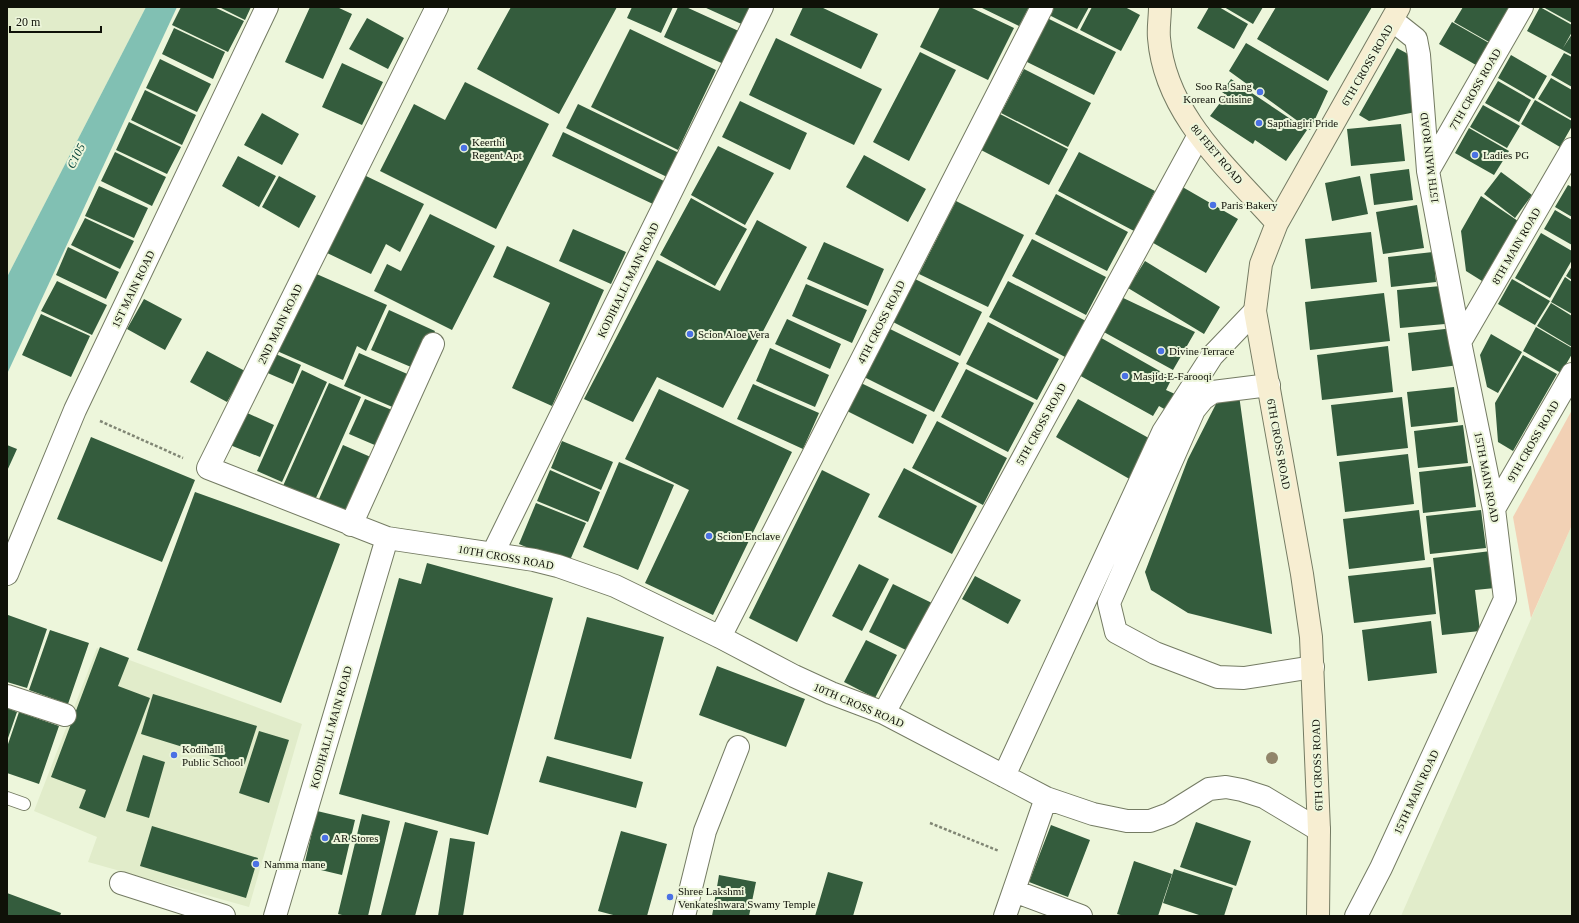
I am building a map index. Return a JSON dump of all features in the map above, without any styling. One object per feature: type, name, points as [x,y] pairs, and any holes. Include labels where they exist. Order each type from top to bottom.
[{"type":"street","name":"1ST MAIN ROAD","points":[[7,574],[75,410],[268,7]]},
{"type":"street","name":"2ND MAIN ROAD","points":[[208,468],[437,7]]},
{"type":"street","name":"KODIHALLI MAIN ROAD","points":[[493,553],[762,7]]},
{"type":"street","name":"4TH CROSS ROAD","points":[[720,637],[1042,7]]},
{"type":"street","name":"80 FEET ROAD","points":[[1160,7],[1159,38],[1164,65],[1180,108],[1199,136],[1277,223]]},
{"type":"street","name":"7TH CROSS ROAD","points":[[1428,171],[1522,7]]},
{"type":"street","name":"15TH MAIN ROAD","points":[[1356,916],[1381,868],[1505,599],[1494,509],[1460,342],[1428,171],[1419,55],[1416,39],[1396,14]]},
{"type":"street","name":"6TH CROSS ROAD","points":[[1318,916],[1319,830],[1313,667],[1307,605],[1255,311],[1261,264],[1277,223],[1396,14]]},
{"type":"street","name":"5TH CROSS ROAD","points":[[884,713],[1199,136]]},
{"type":"street","name":"8TH MAIN ROAD","points":[[1460,342],[1572,149]]},
{"type":"street","points":[[1004,776],[1163,432],[1212,356],[1255,311]]},
{"type":"street","points":[[351,525],[433,344]]},
{"type":"street","name":"9TH CROSS ROAD","points":[[1494,509],[1572,374]]},
{"type":"street","points":[[1269,385],[1213,392],[1202,399],[1194,410],[1109,603],[1116,632],[1155,653],[1218,677],[1244,678],[1313,667]]},
{"type":"street","points":[[208,468],[386,538]]},
{"type":"street","name":"KODIHALLI MAIN ROAD","points":[[275,916],[386,538]]},
{"type":"street","name":"10TH CROSS ROAD","points":[[386,538],[493,553],[558,566],[615,586],[720,637],[794,676],[831,693],[884,713],[1046,798],[1093,814],[1138,822],[1160,818],[1209,789],[1226,787],[1264,797],[1319,830]]},
{"type":"street","points":[[7,696],[65,715]]},
{"type":"street","points":[[684,916],[705,831],[738,747]]},
{"type":"street","points":[[1005,916],[1026,861],[1046,798]]},
{"type":"street","points":[[121,883],[224,916]]},
{"type":"street","points":[[1014,891],[1081,916]]},
{"type":"lane","points":[[7,798],[24,804]]},
{"type":"path","points":[[75,410],[208,468]]},
{"type":"path","points":[[930,823],[1026,861]]},
{"type":"shaded area","points":[[7,7],[146,7],[7,277]]},
{"type":"shaded area","points":[[1572,410],[1572,525],[1531,618],[1513,517]]},
{"type":"shaded area","points":[[1572,525],[1572,916],[1401,916],[1425,861]]},
{"type":"shaded area","name":"Kodihalli Public School","points":[[97,648],[302,724],[249,907],[88,862],[97,837],[34,811]]},
{"type":"water","name":"C105","points":[[146,7],[177,7],[7,374],[7,277]]},
{"type":"building","points":[[181,7],[214,7],[244,21],[228,52],[172,25]]},
{"type":"building","points":[[219,7],[251,7],[245,20]]},
{"type":"building","points":[[310,7],[337,7],[352,14],[323,79],[285,62]]},
{"type":"building","points":[[511,7],[617,7],[559,114],[477,69]]},
{"type":"building","points":[[632,7],[673,7],[661,33],[627,18]]},
{"type":"building","points":[[678,7],[686,7],[743,33],[728,66],[664,37]]},
{"type":"building","points":[[704,7],[758,7],[748,27]]},
{"type":"building","points":[[803,7],[821,7],[878,34],[861,69],[790,35]]},
{"type":"building","points":[[940,7],[970,7],[1014,28],[988,80],[920,47]]},
{"type":"building","points":[[980,7],[1029,7],[1019,26]]},
{"type":"building","points":[[1048,7],[1089,7],[1077,29],[1045,13]]},
{"type":"building","points":[[1092,7],[1125,7],[1140,15],[1121,51],[1080,30]]},
{"type":"building","points":[[1209,7],[1219,7],[1248,24],[1234,49],[1197,28]]},
{"type":"building","points":[[1224,7],[1263,7],[1253,24]]},
{"type":"building","points":[[1276,7],[1372,7],[1328,81],[1257,39]]},
{"type":"building","points":[[1463,7],[1509,7],[1489,42],[1454,22]]},
{"type":"building","points":[[1540,7],[1572,25],[1572,32],[1563,48],[1572,34],[1572,55],[1527,31]]},
{"type":"building","points":[[1543,7],[1572,7],[1572,23]]},
{"type":"building","points":[[367,18],[404,38],[388,69],[349,49]]},
{"type":"building","points":[[1047,18],[1116,52],[1094,95],[1025,61]]},
{"type":"building","points":[[1452,22],[1489,43],[1476,65],[1439,44]]},
{"type":"building","points":[[174,28],[225,52],[213,79],[162,54]]},
{"type":"building","points":[[630,29],[716,70],[678,150],[591,107]]},
{"type":"building","points":[[776,38],[882,89],[854,145],[749,95]]},
{"type":"building","points":[[1246,43],[1328,91],[1310,130],[1229,71]]},
{"type":"building","points":[[1397,48],[1408,54],[1416,112],[1369,121],[1359,115]]},
{"type":"building","points":[[920,52],[956,70],[909,161],[873,142]]},
{"type":"building","points":[[1564,53],[1572,57],[1572,87],[1551,75]]},
{"type":"building","points":[[1511,55],[1547,76],[1534,99],[1498,78]]},
{"type":"building","points":[[160,59],[211,84],[197,112],[146,88]]},
{"type":"building","points":[[342,63],[383,82],[362,125],[322,107]]},
{"type":"building","points":[[1024,69],[1091,103],[1068,147],[1001,113]]},
{"type":"building","points":[[1551,78],[1572,90],[1572,119],[1538,99]]},
{"type":"building","name":"Sapthagiri Pride","points":[[1231,79],[1307,130],[1286,161],[1255,140],[1253,144],[1210,116],[1226,95],[1222,92]]},
{"type":"building","points":[[1498,81],[1531,100],[1519,122],[1485,103]]},
{"type":"building","name":"Keerthi Regent Apt","points":[[465,82],[549,124],[496,229],[380,171],[414,104],[445,120]]},
{"type":"building","points":[[145,90],[196,115],[182,145],[131,120]]},
{"type":"building","points":[[1535,100],[1572,121],[1572,126],[1560,147],[1521,124]]},
{"type":"building","points":[[740,101],[807,133],[790,170],[722,137]]},
{"type":"building","points":[[578,104],[679,153],[667,177],[566,128]]},
{"type":"building","points":[[1483,105],[1520,126],[1507,148],[1470,127]]},
{"type":"building","points":[[262,113],[299,134],[282,165],[244,145]]},
{"type":"building","points":[[1000,114],[1068,149],[1049,185],[981,150]]},
{"type":"building","points":[[129,122],[181,147],[167,174],[116,150]]},
{"type":"building","points":[[1401,124],[1405,161],[1351,166],[1347,129]]},
{"type":"building","points":[[1469,128],[1509,151],[1494,175],[1455,153]]},
{"type":"building","points":[[563,132],[666,182],[655,205],[552,156]]},
{"type":"building","points":[[718,146],[774,173],[745,225],[691,195]]},
{"type":"building","points":[[115,152],[166,177],[152,206],[101,181]]},
{"type":"building","points":[[1079,152],[1155,191],[1134,231],[1058,191]]},
{"type":"building","points":[[864,155],[926,189],[908,222],[846,187]]},
{"type":"building","points":[[238,156],[276,176],[259,207],[222,186]]},
{"type":"building","points":[[1409,169],[1413,200],[1374,205],[1370,174]]},
{"type":"building","points":[[1501,172],[1532,195],[1515,218],[1484,194]]},
{"type":"building","points":[[364,175],[424,204],[400,252],[386,244],[371,274],[325,252]]},
{"type":"building","points":[[279,176],[316,196],[299,228],[262,207]]},
{"type":"building","points":[[1360,176],[1368,214],[1332,221],[1325,183]]},
{"type":"building","points":[[1179,185],[1238,219],[1206,273],[1148,240]]},
{"type":"building","points":[[1568,185],[1572,187],[1572,217],[1555,207]]},
{"type":"building","points":[[99,186],[148,208],[134,238],[85,216]]},
{"type":"building","points":[[1056,194],[1128,232],[1107,271],[1035,234]]},
{"type":"building","points":[[1481,196],[1518,221],[1482,281],[1466,271],[1461,231]]},
{"type":"building","points":[[691,198],[747,229],[715,286],[660,255]]},
{"type":"building","points":[[956,201],[1024,235],[988,307],[919,274]]},
{"type":"building","points":[[1417,205],[1424,248],[1383,254],[1376,212]]},
{"type":"building","points":[[1555,210],[1572,220],[1572,245],[1544,229]]},
{"type":"building","points":[[430,214],[495,246],[452,330],[374,291],[387,264],[401,271]]},
{"type":"building","points":[[85,218],[134,241],[120,269],[71,245]]},
{"type":"building","name":"Scion Aloe Vera","points":[[757,220],[807,247],[723,408],[657,377],[633,422],[584,399],[657,260],[720,291]]},
{"type":"building","points":[[573,229],[626,252],[611,284],[559,261]]},
{"type":"building","points":[[1371,232],[1377,282],[1311,289],[1305,239]]},
{"type":"building","points":[[1541,233],[1572,251],[1572,260],[1550,298],[1515,278]]},
{"type":"building","points":[[1032,239],[1106,277],[1086,315],[1012,276]]},
{"type":"building","points":[[824,242],[884,269],[868,306],[807,279]]},
{"type":"building","points":[[507,246],[604,290],[552,406],[512,388],[550,303],[493,277]]},
{"type":"building","points":[[68,247],[119,272],[106,299],[56,275]]},
{"type":"building","points":[[1433,252],[1436,282],[1391,287],[1388,257]]},
{"type":"building","points":[[1145,261],[1220,307],[1204,334],[1128,288]]},
{"type":"building","points":[[1572,266],[1572,280],[1566,276]]},
{"type":"building","points":[[312,272],[387,305],[366,351],[357,346],[343,380],[277,351]]},
{"type":"building","points":[[1565,277],[1572,282],[1572,314],[1551,302]]},
{"type":"building","points":[[915,279],[982,312],[960,356],[893,322]]},
{"type":"building","points":[[1512,279],[1550,301],[1535,325],[1498,304]]},
{"type":"building","points":[[57,281],[107,305],[92,335],[41,311]]},
{"type":"building","points":[[1008,281],[1086,321],[1067,358],[989,317]]},
{"type":"building","points":[[806,284],[867,310],[852,343],[792,316]]},
{"type":"building","points":[[1441,286],[1445,324],[1400,328],[1397,290]]},
{"type":"building","points":[[1384,293],[1390,341],[1310,350],[1305,302]]},
{"type":"building","name":"Divine Terrace","points":[[1119,296],[1195,332],[1173,370],[1102,331]]},
{"type":"building","points":[[144,299],[182,319],[165,350],[127,329]]},
{"type":"building","points":[[1551,303],[1572,316],[1572,347],[1537,326]]},
{"type":"building","points":[[389,310],[435,331],[418,370],[371,350]]},
{"type":"building","points":[[41,314],[90,336],[71,377],[22,355]]},
{"type":"building","points":[[787,319],[841,344],[830,369],[775,344]]},
{"type":"building","points":[[988,322],[1059,359],[1037,400],[966,364]]},
{"type":"building","points":[[1536,327],[1572,348],[1572,354],[1561,373],[1523,351]]},
{"type":"building","points":[[888,328],[959,363],[934,412],[864,377]]},
{"type":"building","points":[[1454,328],[1459,365],[1412,371],[1408,333]]},
{"type":"building","points":[[1491,334],[1522,352],[1498,393],[1487,387],[1480,355]]},
{"type":"building","name":"Masjid-E-Farooqi","points":[[1096,335],[1172,378],[1166,390],[1175,394],[1166,410],[1159,406],[1153,416],[1077,374]]},
{"type":"building","points":[[1388,346],[1393,392],[1322,400],[1317,355]]},
{"type":"building","points":[[770,348],[829,375],[815,407],[756,381]]},
{"type":"building","points":[[207,351],[245,371],[227,402],[190,382]]},
{"type":"building","points":[[271,352],[301,365],[293,384],[263,371]]},
{"type":"building","points":[[359,353],[412,376],[397,409],[344,386]]},
{"type":"building","points":[[1523,355],[1557,374],[1513,451],[1498,442],[1495,403]]},
{"type":"building","points":[[966,369],[1034,403],[1008,452],[941,417]]},
{"type":"building","points":[[302,370],[327,382],[282,482],[257,471]]},
{"type":"building","points":[[329,383],[361,397],[315,500],[283,486]]},
{"type":"building","points":[[861,383],[927,415],[913,444],[847,411]]},
{"type":"building","points":[[753,384],[819,413],[803,449],[737,419]]},
{"type":"building","points":[[1454,387],[1458,422],[1411,427],[1407,392]]},
{"type":"building","name":"Scion Enclave","points":[[659,389],[792,452],[713,615],[645,583],[689,490],[625,459]]},
{"type":"building","points":[[1239,395],[1272,634],[1188,613],[1151,590],[1145,572],[1188,459],[1216,404]]},
{"type":"building","points":[[1402,397],[1408,448],[1337,456],[1331,405]]},
{"type":"building","points":[[365,399],[392,410],[377,446],[349,434]]},
{"type":"building","points":[[1078,399],[1156,442],[1133,481],[1056,437]]},
{"type":"building","points":[[245,412],[274,425],[260,457],[230,445]]},
{"type":"building","points":[[937,421],[1007,458],[983,505],[912,468]]},
{"type":"building","points":[[1463,425],[1468,463],[1418,468],[1414,431]]},
{"type":"building","points":[[91,437],[195,480],[162,562],[57,519]]},
{"type":"building","points":[[562,441],[613,462],[601,490],[551,468]]},
{"type":"building","points":[[7,445],[17,449],[7,471]]},
{"type":"building","points":[[343,445],[373,458],[349,513],[319,499]]},
{"type":"building","points":[[1408,454],[1414,504],[1345,512],[1339,462]]},
{"type":"building","points":[[619,462],[674,485],[638,570],[583,547]]},
{"type":"building","points":[[1471,466],[1476,507],[1423,513],[1419,472]]},
{"type":"building","points":[[904,468],[977,506],[952,554],[878,517]]},
{"type":"building","points":[[550,470],[600,492],[588,522],[537,501]]},
{"type":"building","points":[[822,470],[870,494],[797,642],[749,618]]},
{"type":"building","points":[[195,492],[340,544],[281,703],[137,650]]},
{"type":"building","points":[[536,503],[586,523],[568,565],[519,544]]},
{"type":"building","points":[[1419,510],[1425,560],[1349,569],[1343,519]]},
{"type":"building","points":[[1481,510],[1486,548],[1430,554],[1426,516]]},
{"type":"building","points":[[1491,551],[1495,588],[1475,590],[1480,631],[1442,635],[1433,558]]},
{"type":"building","points":[[427,563],[553,598],[488,835],[339,794],[399,578],[421,584]]},
{"type":"building","points":[[859,564],[889,579],[862,631],[832,616]]},
{"type":"building","points":[[1431,567],[1436,614],[1354,623],[1348,576]]},
{"type":"building","points":[[975,576],[1021,600],[1008,624],[962,599]]},
{"type":"building","points":[[893,584],[932,603],[908,651],[869,632]]},
{"type":"building","points":[[8,615],[47,629],[27,688],[7,682]]},
{"type":"building","points":[[587,617],[664,637],[631,759],[554,739]]},
{"type":"building","points":[[1431,621],[1437,673],[1368,681],[1362,630]]},
{"type":"building","points":[[50,630],[89,643],[68,704],[29,690]]},
{"type":"building","points":[[866,640],[897,655],[875,698],[844,682]]},
{"type":"building","points":[[100,647],[129,658],[118,686],[150,698],[105,818],[79,808],[86,790],[51,777]]},
{"type":"building","points":[[717,666],[805,699],[786,747],[699,715]]},
{"type":"building","points":[[153,694],[257,726],[244,766],[141,734]]},
{"type":"building","points":[[7,708],[17,712],[7,741]]},
{"type":"building","points":[[19,712],[59,726],[39,784],[7,773],[7,747]]},
{"type":"building","points":[[259,731],[289,740],[269,803],[239,793]]},
{"type":"building","points":[[143,755],[165,762],[149,818],[126,811]]},
{"type":"building","points":[[547,756],[643,782],[636,808],[539,782]]},
{"type":"building","points":[[317,811],[355,820],[342,875],[304,866]]},
{"type":"building","points":[[362,814],[390,821],[368,916],[346,916],[338,914]]},
{"type":"building","points":[[405,822],[438,831],[415,916],[381,915]]},
{"type":"building","points":[[1196,822],[1251,841],[1236,886],[1180,867]]},
{"type":"building","points":[[1051,825],[1090,840],[1068,897],[1029,882]]},
{"type":"building","points":[[152,826],[258,858],[246,898],[140,866]]},
{"type":"building","points":[[621,831],[667,844],[647,916],[617,916],[598,911]]},
{"type":"building","points":[[450,838],[475,842],[463,916],[438,916]]},
{"type":"building","points":[[1134,861],[1172,874],[1158,916],[1124,916],[1117,914]]},
{"type":"building","points":[[1174,869],[1233,888],[1224,916],[1202,916],[1163,903]]},
{"type":"building","points":[[828,872],[863,882],[853,916],[815,916]]},
{"type":"building","points":[[719,875],[756,882],[749,916],[712,916]]},
{"type":"building","points":[[7,893],[61,913],[60,916],[7,916]]},
{"type":"place","name":"Soo Ra Sang Korean Cuisine","points":[[1260,92]]},
{"type":"place","name":"Sapthagiri Pride","points":[[1259,123]]},
{"type":"place","name":"Keerthi Regent Apt","points":[[464,148]]},
{"type":"place","name":"Ladies PG","points":[[1475,155]]},
{"type":"place","name":"Paris Bakery","points":[[1213,205]]},
{"type":"place","name":"Scion Aloe Vera","points":[[690,334]]},
{"type":"place","name":"Divine Terrace","points":[[1161,351]]},
{"type":"place","name":"Masjid-E-Farooqi","points":[[1125,376]]},
{"type":"place","name":"Scion Enclave","points":[[709,536]]},
{"type":"place","name":"Kodihalli Public School","points":[[174,755]]},
{"type":"place","name":"AR Stores","points":[[325,838]]},
{"type":"place","name":"Namma mane","points":[[256,864]]},
{"type":"place","name":"Shree Lakshmi Venkateshwara Swamy Temple","points":[[670,897]]}]
